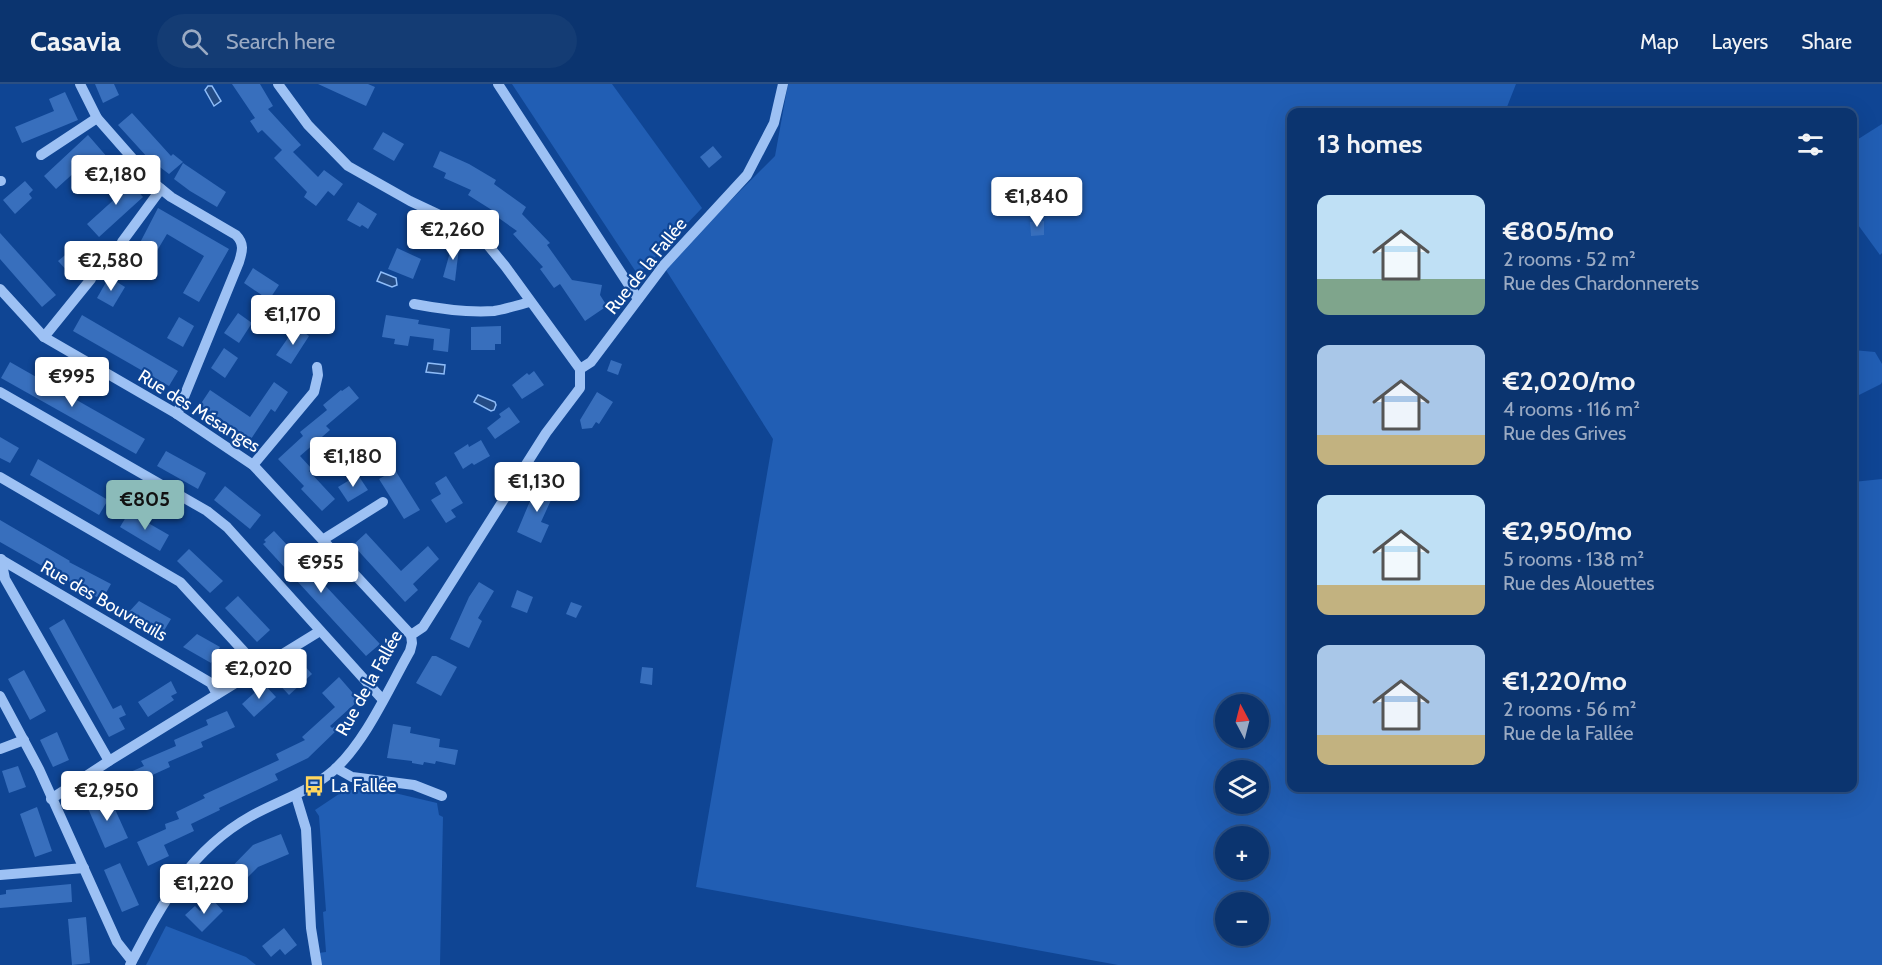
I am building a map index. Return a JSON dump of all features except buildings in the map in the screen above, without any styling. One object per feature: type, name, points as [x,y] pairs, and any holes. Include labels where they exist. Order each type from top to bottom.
[{"type":"street","points":[[80,84],[97,118],[130,158],[161,189],[236,235],[243,246],[239,262],[177,414]]},
{"type":"street","points":[[278,84],[308,125],[348,166],[410,201],[462,225],[478,237],[497,255],[580,369]]},
{"type":"street","points":[[498,84],[638,299]]},
{"type":"street","name":"Rue de la Fallée","points":[[131,963],[170,892],[191,863],[216,840],[252,816],[314,786],[336,768],[355,745],[410,651],[411,635],[423,627],[546,433],[580,388],[580,369],[591,362],[664,265],[747,175],[774,123],[783,84]]},
{"type":"street","points":[[41,155],[97,118]]},
{"type":"street","points":[[122,242],[161,189]]},
{"type":"street","points":[[44,337],[91,279]]},
{"type":"street","name":"Rue des Mésanges","points":[[0,289],[44,337],[177,414],[253,465],[411,635]]},
{"type":"street","points":[[414,304],[494,311],[530,302]]},
{"type":"street","points":[[253,465],[314,392],[318,375],[317,367]]},
{"type":"street","points":[[0,392],[207,512],[226,527],[382,699]]},
{"type":"street","points":[[0,477],[180,582],[259,668]]},
{"type":"street","points":[[324,539],[383,502]]},
{"type":"street","points":[[0,559],[5,579],[109,761]]},
{"type":"street","name":"Rue des Bouvreuils","points":[[0,559],[211,683],[217,694]]},
{"type":"street","points":[[51,799],[320,631]]},
{"type":"street","points":[[0,696],[24,740],[117,942],[131,963]]},
{"type":"street","points":[[0,749],[24,740]]},
{"type":"street","points":[[336,768],[352,777],[414,785],[442,795]]},
{"type":"street","points":[[296,796],[306,829],[311,928],[317,965]]},
{"type":"street","points":[[0,875],[84,868]]},
{"type":"shaded area","points":[[512,84],[612,84],[702,208],[638,275]]},
{"type":"shaded area","points":[[788,84],[1516,84],[1507,108],[1287,108],[1287,792],[1857,792],[1857,482],[1882,479],[1882,965],[1118,965],[696,887],[773,439],[664,267],[775,156]]},
{"type":"shaded area","points":[[208,86],[212,86],[221,101],[214,106],[205,90]]},
{"type":"shaded area","points":[[1882,124],[1882,253],[1880,255],[1857,223],[1857,140]]},
{"type":"shaded area","points":[[381,272],[396,278],[397,285],[392,287],[377,281]]},
{"type":"shaded area","points":[[1857,350],[1875,352],[1882,364],[1881,384],[1857,396]]},
{"type":"shaded area","points":[[428,363],[445,365],[444,374],[426,372]]},
{"type":"shaded area","points":[[478,395],[495,402],[494,410],[491,411],[474,402]]},
{"type":"shaded area","points":[[345,790],[382,790],[437,803],[439,815],[443,817],[440,965],[313,965],[310,954],[326,952],[323,912],[326,911],[319,816],[315,810]]},
{"type":"shaded area","points":[[166,926],[246,957],[256,965],[146,965]]},
{"type":"place","name":"La Fallée","points":[[314,786]]}]
